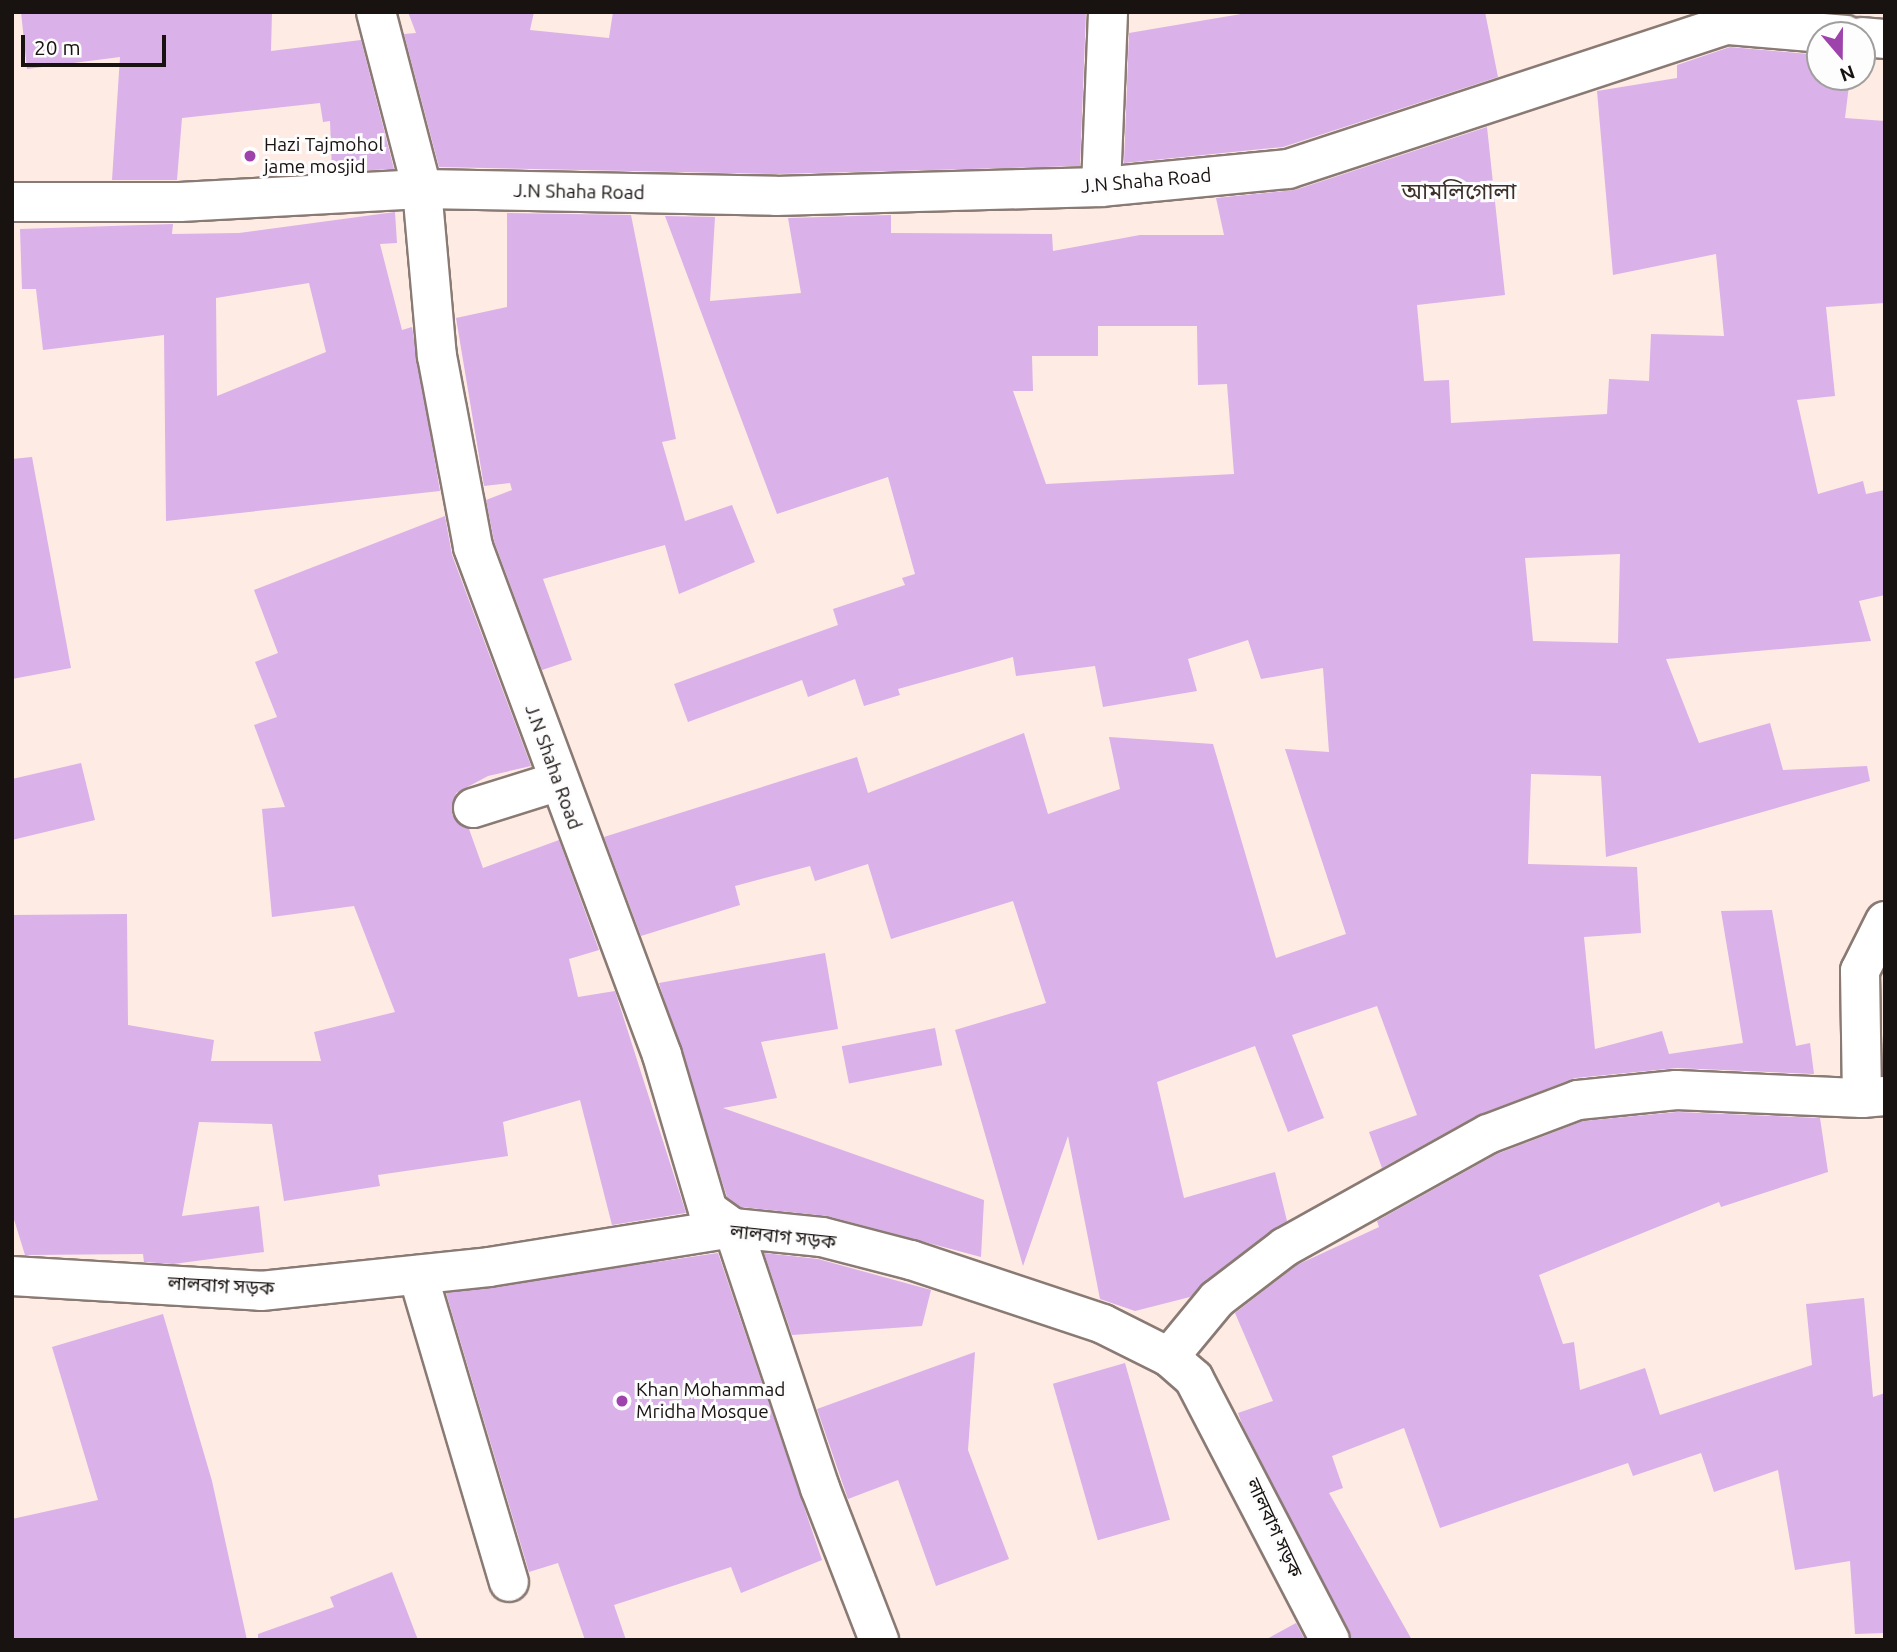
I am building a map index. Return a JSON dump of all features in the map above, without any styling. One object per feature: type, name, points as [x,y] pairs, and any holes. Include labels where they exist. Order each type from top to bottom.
[{"type":"street","points":[[1101,187],[1108,12]]},
{"type":"street","name":"J.N Shaha Road","points":[[382,15],[422,189],[437,356],[473,547],[820,1488],[879,1640]]},
{"type":"street","name":"J.N Shaha Road","points":[[12,202],[180,202],[422,189],[776,196],[1101,187],[1288,169],[1727,25],[1806,32]]},
{"type":"street","points":[[473,808],[559,780]]},
{"type":"street","points":[[1169,1357],[1217,1299],[1286,1247],[1489,1134],[1578,1100],[1676,1090],[1874,1097],[1860,971],[1885,921]]},
{"type":"street","name":"লালবাগ সড়ক","points":[[12,1276],[261,1292],[418,1275],[721,1219],[822,1237],[911,1261],[1103,1324],[1169,1357],[1194,1379],[1221,1423],[1330,1640]]},
{"type":"street","points":[[418,1275],[509,1582]]},
{"type":"building","points":[[21,12],[272,12],[271,51],[361,40],[394,169],[332,172],[330,121],[323,122],[320,103],[182,118],[177,180],[112,180],[120,57],[27,69]]},
{"type":"building","points":[[408,12],[534,12],[530,30],[609,38],[613,12],[1086,12],[1080,166],[776,174],[439,167],[404,34],[416,33]]},
{"type":"building","points":[[1253,12],[1485,12],[1498,77],[1283,147],[1124,163],[1129,33]]},
{"type":"building","points":[[1730,47],[1806,54],[1806,91],[1848,91],[1845,118],[1885,121],[1885,303],[1826,307],[1835,396],[1797,400],[1818,494],[1863,481],[1866,494],[1885,490],[1885,595],[1859,601],[1871,641],[1666,659],[1699,743],[1770,723],[1783,770],[1867,766],[1870,781],[1606,857],[1601,776],[1531,774],[1528,864],[1637,867],[1641,933],[1584,937],[1595,1049],[1662,1031],[1669,1054],[1743,1043],[1721,911],[1772,910],[1796,1046],[1810,1043],[1814,1074],[1677,1068],[1575,1078],[1478,1115],[1382,1168],[1369,1132],[1417,1115],[1377,1006],[1292,1035],[1324,1118],[1288,1132],[1255,1046],[1157,1082],[1184,1198],[1275,1172],[1287,1221],[1190,1297],[1135,1311],[1100,1299],[1068,1136],[1023,1266],[955,1030],[1046,1003],[1013,901],[891,939],[868,864],[815,881],[810,866],[735,886],[740,905],[641,936],[604,837],[857,757],[868,793],[1024,733],[1048,814],[1120,789],[1109,737],[1213,744],[1276,958],[1346,934],[1285,749],[1329,752],[1323,668],[1261,679],[1248,640],[1188,659],[1197,691],[1103,707],[1095,666],[1016,676],[1013,657],[898,689],[900,695],[864,706],[855,679],[808,697],[802,680],[688,722],[674,684],[838,625],[833,609],[905,585],[902,578],[915,574],[888,477],[777,514],[665,216],[715,217],[710,301],[801,293],[788,218],[891,215],[891,233],[1052,234],[1053,251],[1140,235],[1224,235],[1216,198],[1295,190],[1487,127],[1505,295],[1417,305],[1424,381],[1449,380],[1451,423],[1607,414],[1609,379],[1649,381],[1651,334],[1724,336],[1716,254],[1613,275],[1597,91],[1677,78],[1677,65]],"holes":[[[1098,326],[1197,326],[1198,385],[1227,384],[1234,474],[1046,484],[1013,391],[1033,391],[1032,356],[1098,356]],[[1620,554],[1618,643],[1533,641],[1525,558]]]},
{"type":"building","points":[[395,212],[397,243],[380,244],[402,330],[412,327],[440,491],[166,521],[164,335],[43,350],[36,289],[22,289],[20,229],[173,224],[172,234],[239,233]],"holes":[[[309,283],[326,352],[217,396],[216,298]]]},
{"type":"building","points":[[507,213],[631,215],[676,439],[662,442],[685,521],[732,505],[755,562],[679,594],[665,545],[543,579],[572,660],[542,670],[494,541],[486,500],[512,490],[510,483],[484,486],[456,318],[507,307]]},
{"type":"building","points":[[32,457],[71,668],[12,679],[12,459]]},
{"type":"building","points":[[445,516],[452,555],[531,766],[488,776],[456,793],[452,815],[469,829],[483,868],[559,840],[599,950],[569,959],[578,997],[615,991],[686,1213],[612,1225],[580,1100],[503,1122],[508,1156],[378,1175],[380,1186],[284,1201],[272,1124],[199,1122],[182,1216],[259,1206],[264,1252],[173,1264],[144,1262],[143,1254],[25,1255],[12,1213],[12,915],[127,914],[128,1025],[214,1040],[211,1061],[321,1061],[314,1032],[395,1012],[354,906],[272,917],[262,809],[285,807],[254,725],[277,717],[255,662],[278,653],[254,590]]},
{"type":"building","points":[[81,763],[95,820],[12,840],[12,779]]},
{"type":"building","points":[[825,953],[838,1029],[761,1042],[777,1098],[723,1108],[984,1200],[981,1257],[827,1216],[741,1207],[727,1197],[659,983]]},
{"type":"building","points":[[935,1028],[942,1065],[849,1083],[842,1046]]},
{"type":"building","points":[[1677,1112],[1820,1118],[1828,1172],[1721,1207],[1719,1202],[1539,1275],[1563,1344],[1574,1342],[1580,1390],[1645,1368],[1660,1415],[1812,1365],[1806,1304],[1864,1298],[1873,1397],[1885,1393],[1885,1633],[1855,1634],[1850,1561],[1795,1570],[1778,1470],[1714,1492],[1701,1453],[1633,1476],[1628,1463],[1440,1528],[1404,1428],[1332,1456],[1343,1488],[1329,1493],[1412,1640],[1352,1640],[1238,1413],[1273,1401],[1235,1313],[1297,1265],[1379,1227],[1377,1221],[1497,1154],[1583,1121]]},
{"type":"building","points":[[718,1253],[822,1560],[741,1593],[731,1567],[614,1605],[626,1640],[585,1640],[558,1563],[529,1572],[446,1293]]},
{"type":"building","points":[[764,1253],[818,1259],[931,1290],[922,1326],[792,1335]]},
{"type":"building","points":[[163,1314],[212,1481],[247,1640],[12,1640],[12,1519],[98,1500],[52,1347]]},
{"type":"building","points":[[975,1352],[968,1450],[1009,1559],[936,1586],[898,1480],[848,1499],[817,1409]]},
{"type":"building","points":[[1125,1363],[1170,1520],[1098,1540],[1053,1384]]},
{"type":"building","points":[[392,1572],[418,1640],[258,1640],[258,1634],[334,1607],[330,1597]]},
{"type":"building","points":[[1296,1623],[1305,1640],[1265,1640]]},
{"type":"place","name":"Hazi Tajmohol jame mosjid","points":[[250,156]]},
{"type":"place","name":"Khan Mohammad Mridha Mosque","points":[[622,1401]]},
{"type":"district","name":"আমলিগোলা","points":[[1459,191]]}]
